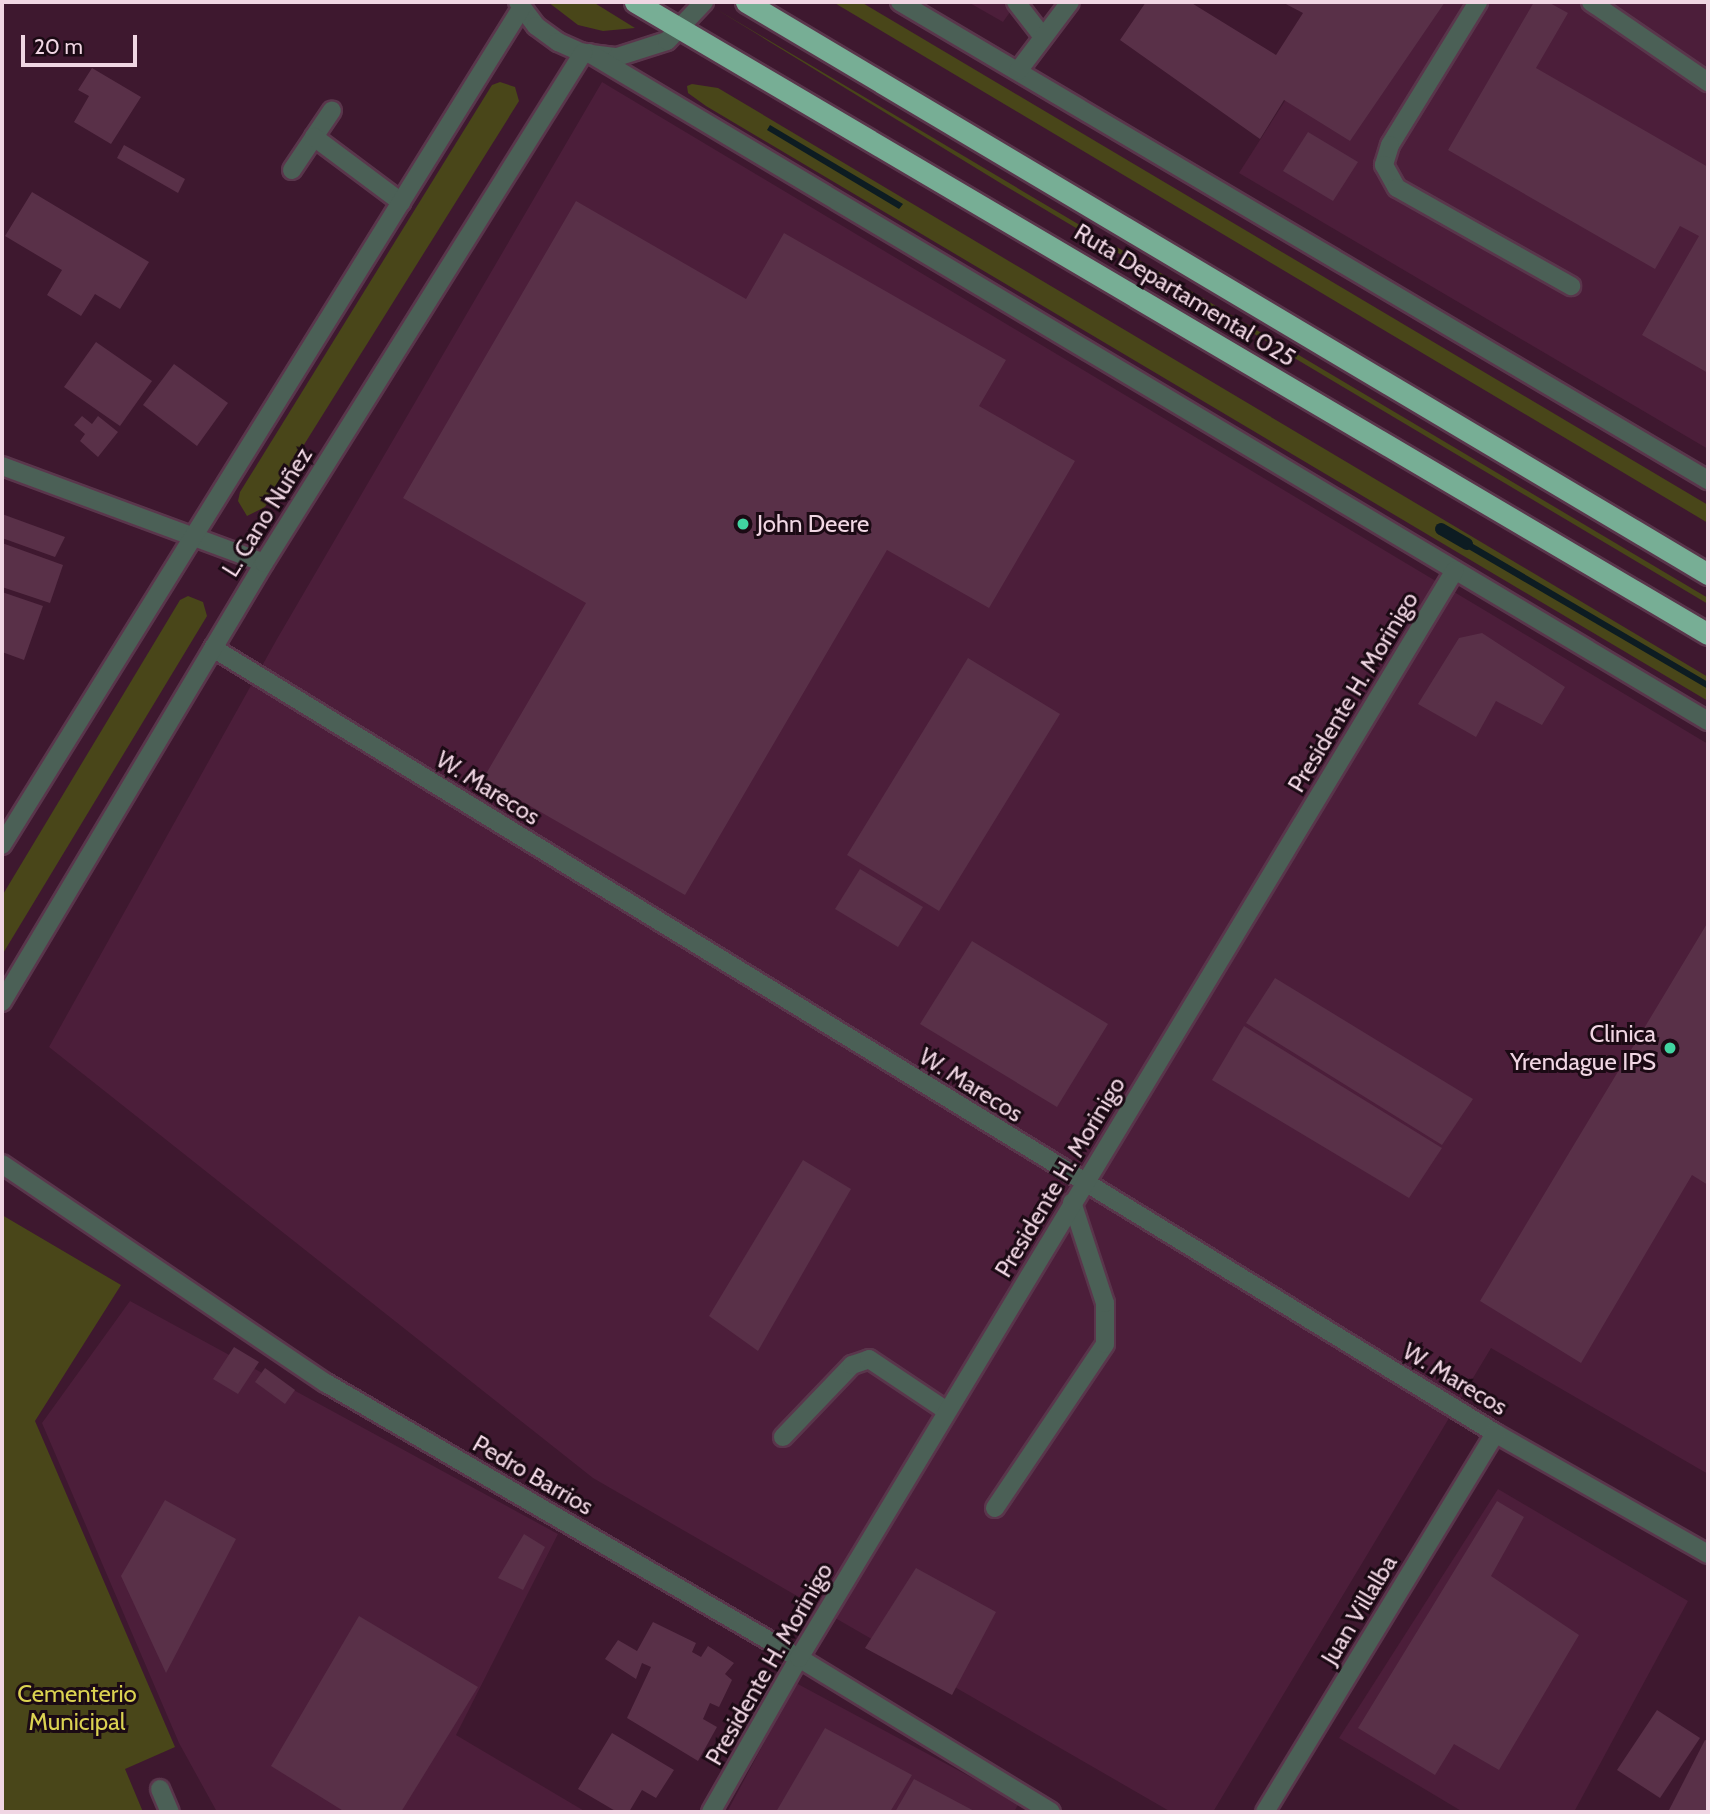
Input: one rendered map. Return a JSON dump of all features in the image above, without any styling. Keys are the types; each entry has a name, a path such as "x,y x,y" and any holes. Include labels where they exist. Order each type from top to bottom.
{"highway":[{"name":"Ruta Departamental 025","path":"635,2 1708,634"},
{"name":"Ruta Departamental 025","path":"746,2 1708,574"}],"street":[{"path":"586,53 617,57 650,50 682,30 704,2"},
{"path":"900,2 1708,480"},
{"path":"1016,2 1043,37"},
{"path":"1018,71 1070,2"},
{"path":"1478,2 1390,145 1384,165 1397,188 1571,286"},
{"path":"1591,2 1708,82"},
{"path":"518,4 547,34 586,53 1708,721"},
{"name":"L. Cano Nuñez","path":"2,845 401,202 518,4"},
{"name":"L. Cano Nuñez","path":"2,1002 264,563 586,53"},
{"path":"292,170 332,110"},
{"path":"314,137 401,202"},
{"path":"2,466 194,534 264,563"},
{"name":"Presidente H. Morinigo","path":"711,1812 799,1658 1072,1202 1455,570"},
{"name":"W. Marecos","path":"213,648 1495,1433 1706,1546"},
{"name":"Pedro Barrios","path":"2,1164 326,1383 799,1658 1051,1812"},
{"path":"995,1508 1105,1343 1105,1303 1072,1202"},
{"path":"783,1437 852,1365 869,1359 947,1411"},
{"name":"Juan Villalba","path":"1265,1812 1495,1433"},
{"path":"160,1789 170,1812"}],"shaded area":[{"path":"968,2 1017,2 1003,22"},
{"path":"1348,2 1708,2 1708,449 1239,173"},
{"path":"602,82 1708,744 1708,1474 1491,1348 1213,1812 1171,1812 593,1478 49,1047 277,639"},
{"path":"770,125 903,204 899,209 767,130"},
{"path":"1456,534 1708,682 1708,689 1453,540"},
{"path":"130,1301 558,1534 456,1735 586,1812 217,1812 179,1743 42,1423"},
{"path":"1498,1489 1688,1601 1574,1812 1463,1812 1339,1738"},
{"path":"796,1683 1019,1803 1014,1812 727,1812"}],"green space":[{"path":"548,2 593,2 635,28 603,31 578,25"},
{"path":"833,2 861,2 1708,505 1708,523"},
{"path":"716,9 1708,598 1708,604 1002,184"},
{"path":"500,82 515,87 519,101 265,507 247,516 238,501 240,492 492,85"},
{"path":"692,84 718,88 1708,677 1708,701 706,106 688,93 687,86"},
{"path":"188,596 203,602 207,616 2,955 2,896 180,600"},
{"name":"Cementerio Municipal","path":"2,1215 121,1285 35,1421 175,1747 125,1769 143,1812 2,1812"}],"building":[{"path":"1146,2 1190,2 1276,55 1303,13 1282,2 1445,2 1350,141 1284,100 1260,139 1120,40"},
{"path":"1534,2 1548,2 1568,13 1536,68 1708,167 1708,373 1642,335 1699,236 1680,226 1655,269 1448,150"},
{"path":"92,68 141,97 111,144 74,122 89,96 78,90"},
{"path":"1308,132 1358,162 1333,201 1283,171"},
{"path":"124,145 185,179 178,193 117,158"},
{"path":"32,192 149,262 120,309 95,294 81,316 47,295 62,270 5,236"},
{"name":"John Deere","path":"576,201 746,299 784,233 1006,360 979,406 1075,461 989,608 887,550 685,895 483,779 586,603 403,498"},
{"path":"96,342 152,381 120,426 64,387"},
{"path":"174,364 228,403 197,446 143,405"},
{"path":"82,416 92,424 98,416 118,432 98,457 80,441 85,434 74,425"},
{"path":"2,514 65,537 55,557 2,538"},
{"path":"2,543 63,565 50,603 2,587"},
{"path":"2,592 43,606 24,660 2,652"},
{"path":"1482,633 1565,687 1542,725 1496,701 1476,737 1418,704 1459,638"},
{"path":"968,658 1060,714 939,911 847,855"},
{"path":"860,869 923,907 898,947 835,909"},
{"name":"Clinica Yrendague IPS","path":"1708,922 1708,1185 1692,1175 1581,1363 1480,1301"},
{"path":"972,941 1108,1024 1057,1107 920,1024"},
{"path":"1275,978 1473,1099 1442,1145 1246,1023"},
{"path":"1244,1026 1442,1148 1409,1198 1212,1080"},
{"path":"803,1160 851,1189 758,1351 709,1316"},
{"path":"234,1347 259,1362 238,1394 213,1379"},
{"path":"265,1368 295,1390 285,1404 255,1382"},
{"path":"165,1500 236,1539 166,1673 121,1576"},
{"path":"1497,1501 1524,1517 1491,1576 1579,1635 1499,1770 1454,1744 1435,1775 1358,1728"},
{"path":"524,1534 545,1547 523,1590 498,1578"},
{"path":"916,1568 996,1612 952,1695 865,1648"},
{"path":"359,1616 478,1687 401,1812 345,1812 271,1766"},
{"path":"653,1622 696,1643 692,1652 701,1657 708,1646 734,1663 725,1674 732,1680 719,1707 710,1703 703,1719 717,1727 698,1761 627,1718 651,1667 642,1663 636,1679 605,1659 618,1640 637,1651"},
{"path":"1657,1710 1700,1738 1660,1798 1617,1770"},
{"path":"825,1728 912,1775 890,1812 776,1812"},
{"path":"612,1733 674,1770 656,1798 642,1790 629,1812 617,1812 578,1789"},
{"path":"1705,1740 1708,1741 1708,1812 1668,1812"},
{"path":"914,1779 976,1812 895,1812"}],"waterway":[{"path":"1441,529 1467,544"}],"place":[{"name":"John Deere","path":"743,524"},
{"name":"Clinica Yrendague IPS","path":"1670,1048"}]}
